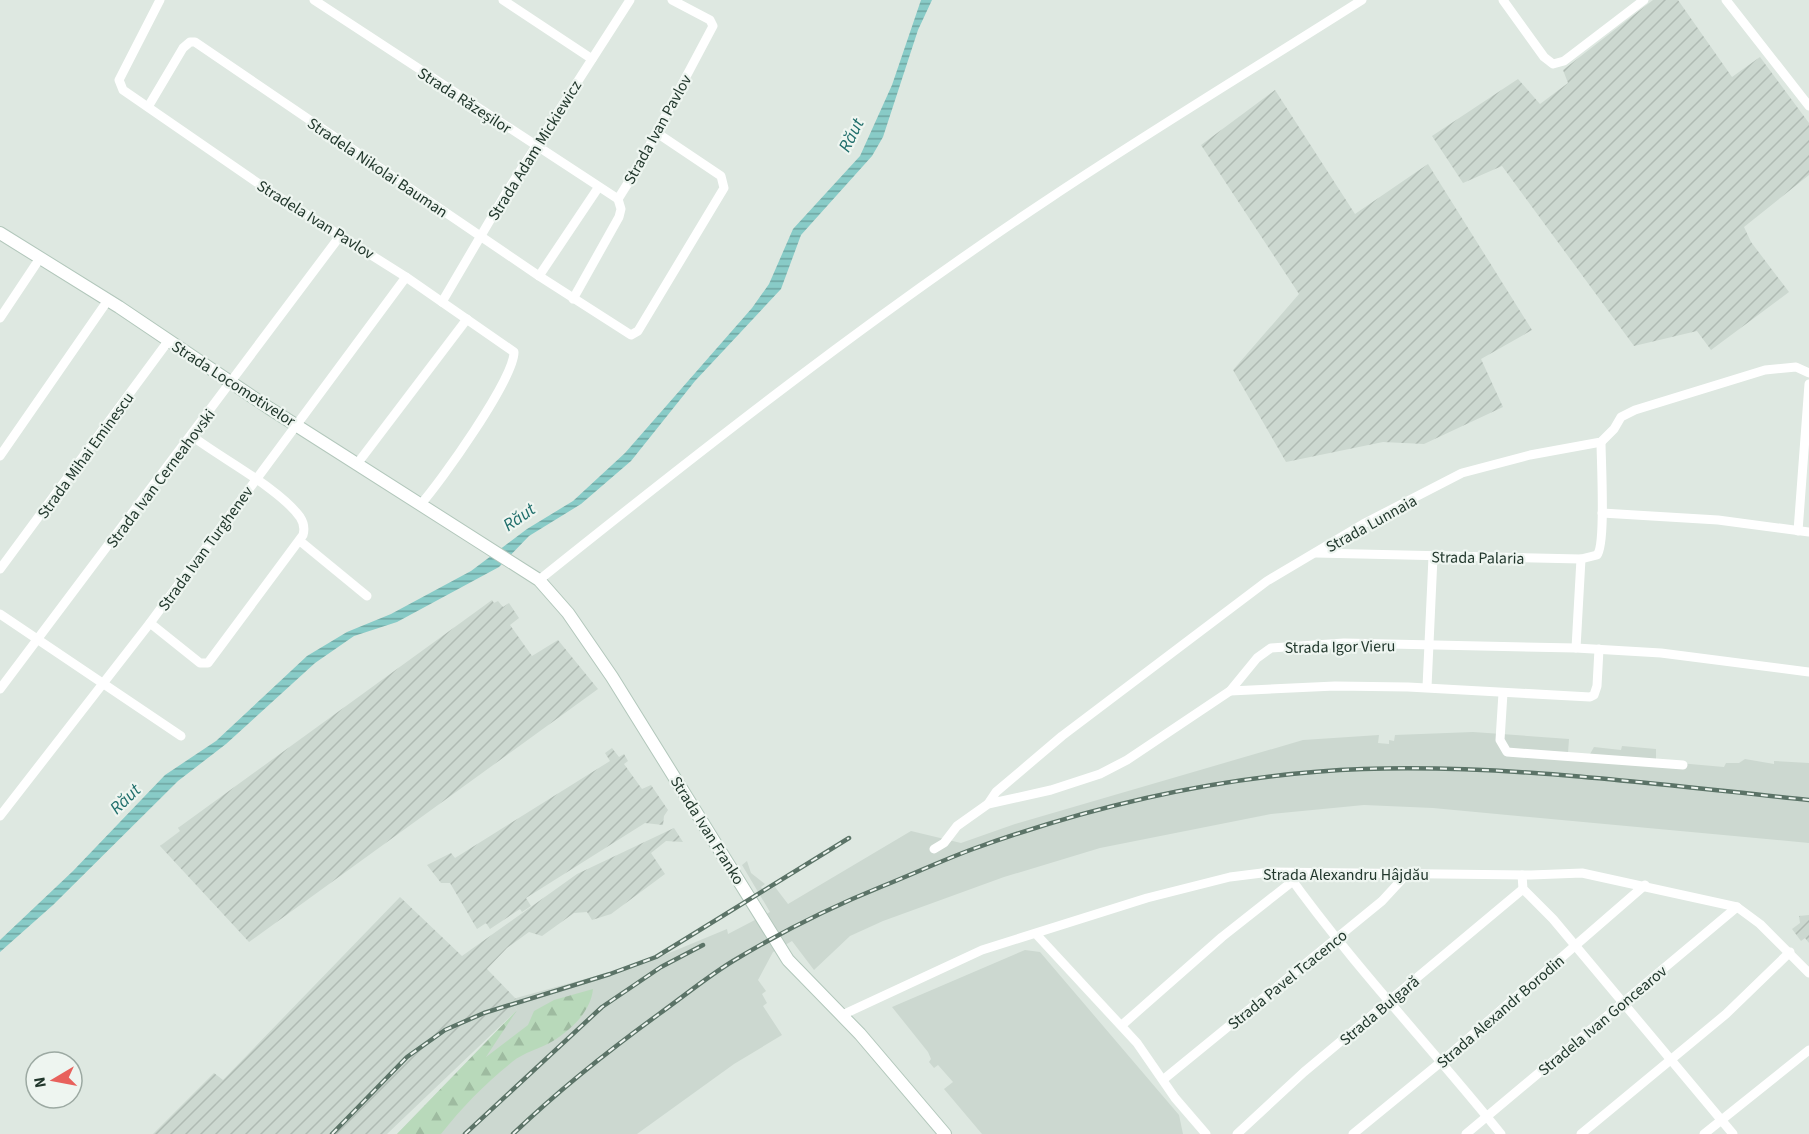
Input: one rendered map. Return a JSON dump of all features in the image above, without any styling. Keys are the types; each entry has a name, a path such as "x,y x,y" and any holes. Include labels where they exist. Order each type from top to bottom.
{"main road":[{"name":"Strada Locomotivelor","path":"0,233 108,300 466,535"},
{"name":"Strada Ivan Franko","path":"466,535 539,580 562,605 612,677 788,960 842,1015 945,1134"}],"street":[{"name":"Stradela Ivan Pavlov","path":"160,0 124,70 119,85 148,107 340,236 406,277 514,352 507,372 482,419 420,505"},
{"name":"Strada Răzeșilor","path":"314,0 618,199"},
{"path":"503,0 592,59"},
{"name":"Strada Adam Mickiewicz","path":"442,302 480,236 630,0"},
{"name":"Strada Ivan Pavlov","path":"573,298 619,217 621,209 618,199 657,133 713,23 672,0"},
{"path":"539,580 714,441 860,330 1050,198 1362,0"},
{"path":"1503,0 1544,57 1553,64 1564,61 1644,0"},
{"path":"1726,0 1809,106"},
{"name":"Stradela Nikolai Bauman","path":"148,107 183,48 186,44 195,42 539,276 632,335 643,321 724,188 721,176 657,133"},
{"name":"Strada Ivan Pavlov","path":"539,276 598,188"},
{"name":"Strada Ivan Cerneahovski","path":"0,689 340,236"},
{"path":"0,318 40,258"},
{"name":"Strada Ivan Turghenev","path":"0,816 150,623 254,479 406,277"},
{"path":"0,456 108,300"},
{"path":"357,464 467,319"},
{"name":"Strada Mihai Eminescu","path":"0,569 169,340"},
{"path":"1576,648 1581,559 1597,555 1600,551 1601,442 1614,429 1621,417 1635,410 1765,370 1796,367 1809,373"},
{"path":"1798,531 1809,384"},
{"path":"150,623 200,663 208,663 300,541 304,529 300,517 254,479 192,436"},
{"name":"Strada Lunnaia","path":"988,804 996,792 1127,686 1267,581 1363,524 1462,473 1530,455 1601,442"},
{"path":"1602,513 1718,520 1809,532"},
{"path":"300,541 367,596"},
{"name":"Strada Palaria","path":"1316,553 1581,559"},
{"path":"1427,687 1433,557"},
{"path":"0,614 181,736"},
{"name":"Strada Igor Vieru","path":"934,849 944,843 957,826 988,804 1051,790 1100,774 1134,755 1230,691 1257,658 1271,648 1344,643 1599,649 1661,653 1809,672"},
{"path":"1230,691 1335,686 1427,687 1503,693 1594,696 1597,686 1599,649"},
{"path":"1503,693 1500,740 1507,752 1683,765"},
{"name":"Strada Alexandru Hâjdău","path":"842,1015 946,964 982,950 1089,915 1198,885 1252,874 1522,875 1571,872 1645,885 1737,907 1748,913 1809,973"},
{"path":"1287,873 1337,938 1501,1134"},
{"name":"Strada Pavel Tcacenco","path":"1164,1079 1388,896 1406,874"},
{"path":"1522,875 1523,889 1553,919 1733,1134"},
{"path":"1122,1025 1222,937 1293,881"},
{"name":"Strada Alexandr Borodin","path":"1353,1134 1441,1062 1645,885"},
{"name":"Strada Bulgară","path":"1237,1134 1304,1072 1523,889"},
{"name":"Stradela Ivan Goncearov","path":"1466,1134 1737,907"},
{"path":"1036,934 1122,1025 1164,1079 1175,1098 1206,1134"},
{"path":"1581,1134 1726,1014 1790,952"},
{"path":"1704,1134 1809,1050"}],"shaded area":[{"path":"1653,0 1678,0 1732,77 1760,57 1809,123 1809,175 1744,227 1751,242 1789,292 1711,350 1697,331 1634,346 1502,166 1463,183 1432,136 1518,79 1540,104 1568,83 1563,70"},
{"path":"1275,90 1355,214 1428,164 1532,330 1481,359 1503,407 1424,444 1383,442 1286,462 1233,370 1299,294 1201,145"},
{"path":"492,600 494,603 498,601 503,607 509,603 519,618 510,625 532,656 558,640 598,689 249,942 160,846 180,831 178,828"},
{"path":"1473,732 1569,739 1568,753 1590,754 1594,747 1621,750 1622,746 1656,749 1656,761 1724,767 1726,763 1739,763 1745,759 1774,764 1774,761 1809,763 1809,843 1433,808 1364,805 1271,814 1100,848 1004,877 883,921 850,936 814,970 792,941 773,952 758,980 766,991 762,994 767,1003 763,1006 782,1035 734,1064 637,1134 397,1134 517,1010 509,1000 650,961 727,929 728,934 770,912 742,865 747,861 751,873 765,884 761,887 765,892 775,887 788,904 911,831 961,843 1015,824 1303,740 1379,735 1378,743 1389,744 1389,740 1394,741 1395,735"},
{"path":"612,748 619,757 624,754 628,761 624,764 642,789 651,785 668,810 664,816 663,825 645,823 526,898 531,906 522,912 520,909 490,929 486,923 477,929 450,883 441,883 427,865 451,853 455,858 610,761 605,753"},
{"path":"674,828 683,842 666,841 651,853 665,874 611,914 592,920 587,912 574,913 542,936 529,932 507,948 487,969 516,999 510,1001 517,1010 387,1134 153,1134 214,1073 223,1080 400,897 462,956 577,874"},
{"path":"1809,915 1809,943 1805,938 1801,941 1792,929 1800,923 1799,916"},
{"path":"1025,950 1040,952 1179,1115 1183,1134 982,1134 944,1089 953,1082 938,1065 934,1068 929,1062 931,1059 928,1052 892,1007"}],"green space":[{"path":"593,989 589,1005 567,1031 553,1041 512,1062 474,1096 441,1134 397,1134 517,1010 486,1057 528,1025 534,1011 554,1000"}],"water":[{"path":"921,0 932,0 918,30 883,137 872,156 801,235 781,289 695,381 631,461 581,504 529,536 499,567 397,622 354,636 315,663 226,744 178,781 53,905 0,952 0,940 73,871 165,775 216,741 307,656 347,632 391,614 471,571 527,529 573,501 625,453 752,308 769,284 793,229 860,156 892,85"}],"railway":[{"path":"513,1134 566,1086 621,1042 714,974 769,940 844,902 962,853 1068,818 1116,805 1264,777 1363,769 1419,768 1586,777 1809,800"},
{"path":"332,1134 407,1057 445,1030 484,1013 610,974 656,957 849,838"},
{"path":"465,1134 602,1007 661,967 703,945"}],"water label":[{"name":"Răut","path":"851,135"},
{"name":"Răut","path":"519,517"},
{"name":"Răut","path":"125,799"}]}
